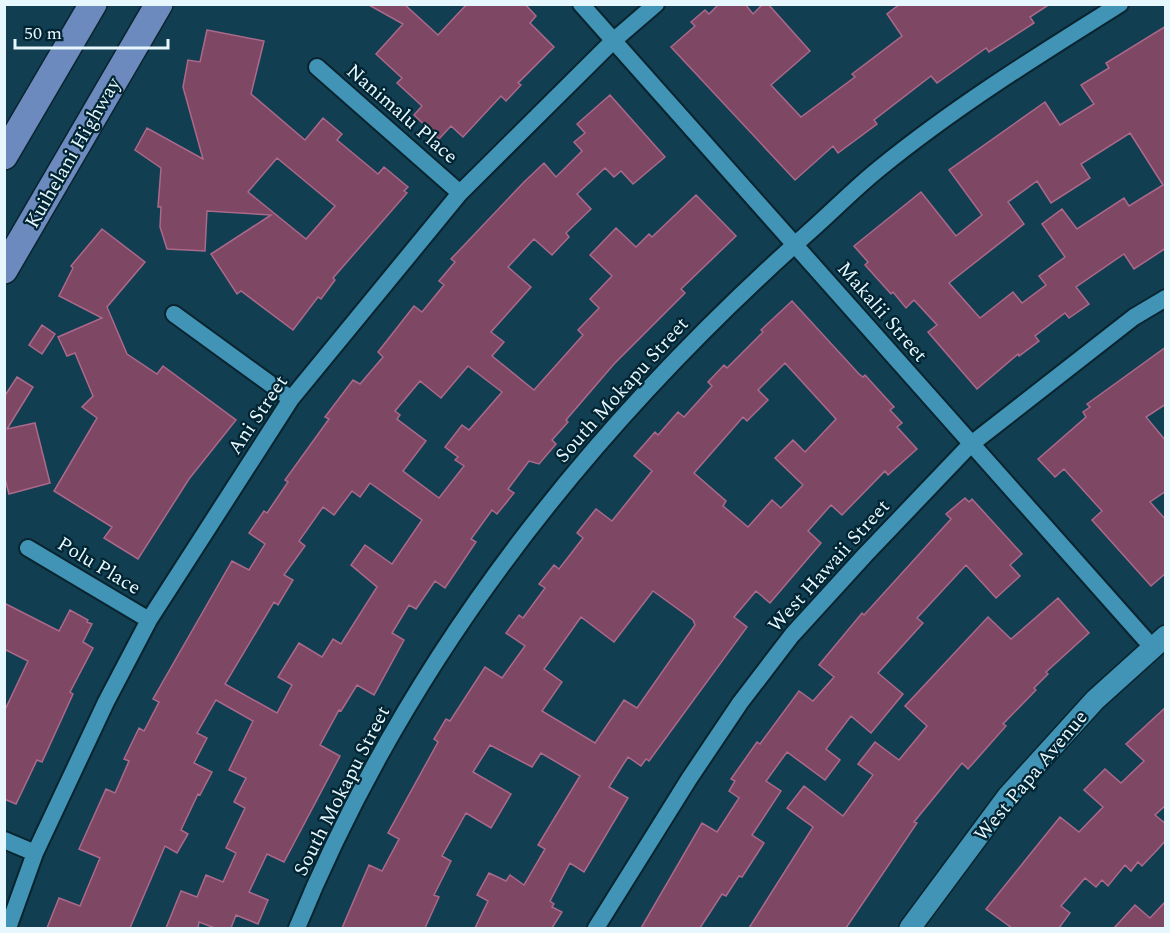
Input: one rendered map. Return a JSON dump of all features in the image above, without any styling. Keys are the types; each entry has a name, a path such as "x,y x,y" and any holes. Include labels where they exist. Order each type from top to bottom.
{"main road":[{"path":"4,156 93,4"},
{"name":"Kuihelani Highway","path":"4,270 159,4"}],"street":[{"name":"Makalii Street","path":"581,4 970,445 1159,642"},
{"name":"Ani Street","path":"8,928 35,853 106,702 149,620 291,399 460,193 613,41 656,4"},
{"name":"South Mokapu Street","path":"297,928 345,822 432,666 514,546 580,466 663,372 753,281 879,169 966,104 1120,4"},
{"name":"Nanimalu Place","path":"317,67 460,193"},
{"name":"West Hawaii Street","path":"596,928 689,779 740,703 786,644 865,555 970,445 1134,317 1166,297"},
{"path":"174,314 291,399"},
{"name":"Polu Place","path":"28,548 149,620"},
{"name":"West Papa Avenue","path":"910,928 1008,796 1095,700 1159,642"},
{"path":"4,840 35,853"}],"building":[{"path":"367,4 404,4 438,35 467,4 525,4 536,16 530,23 554,47 518,83 521,85 506,101 501,96 463,137 451,126 439,139 414,115 422,106 397,83 402,78 376,54 403,24"},
{"path":"719,4 745,4 753,14 763,4 768,4 810,51 771,85 801,117 855,77 852,74 902,36 887,14 900,4 1050,4 1030,17 1034,23 989,52 986,48 937,83 931,76 874,120 877,124 838,153 833,146 795,180 671,47 695,26 691,22 705,10 709,14"},
{"path":"1166,26 1166,248 1134,269 1124,254 1076,287 1089,304 1069,318 1065,313 1035,336 1039,341 1019,356 1018,354 977,389 928,332 937,325 914,300 906,308 893,292 891,294 865,265 868,262 854,246 921,192 956,236 982,215 949,170 1045,102 1060,125 1094,104 1081,85 1109,68 1106,63","holes":["1130,133 1163,185 1129,206 1124,198 1077,229 1062,209 1042,224 1065,257 1039,276 1046,285 1022,303 1013,292 980,318 949,283 1024,224 1008,202 1037,181 1051,203 1090,178 1081,164"]},
{"path":"207,30 264,41 251,94 305,140 323,118 342,134 337,140 378,174 384,167 408,187 404,191 407,193 333,278 335,280 321,299 318,297 293,330 241,291 237,294 211,254 271,215 207,211 205,251 167,249 160,227 161,207 158,207 161,168 135,150 147,128 203,159 183,87 188,60 200,62","holes":["277,158 335,206 306,239 248,192"]},
{"path":"610,95 665,157 633,184 621,171 614,177 605,168 577,194 591,209 566,233 569,237 552,255 534,239 508,267 531,287 491,332 504,342 492,356 534,390 583,335 578,330 599,308 590,299 612,276 590,255 616,228 636,247 649,234 652,237 696,195 736,236 681,289 685,293 614,364 566,420 568,422 552,440 556,444 539,464 529,461 508,489 514,493 497,514 492,510 471,539 476,542 445,588 435,581 416,609 409,605 392,633 404,640 374,695 357,685 341,711 339,710 320,745 340,756 284,862 267,854 249,892 268,900 258,924 236,915 231,928 215,928 199,922 198,928 166,928 181,891 197,897 206,875 223,882 236,853 226,848 245,808 234,802 246,778 229,770 253,721 216,700 197,733 207,738 194,763 212,772 200,795 198,794 181,830 188,834 177,853 165,846 130,928 47,928 59,898 80,906 100,858 79,849 106,789 115,793 129,761 124,759 139,728 144,731 159,702 153,699 232,561 249,570 265,544 249,533 264,511 267,513 288,482 285,480 329,419 325,417 353,380 360,384 383,357 378,352 414,306 422,312 444,285 439,281 455,262 451,259 524,182 544,163 556,177 582,151 574,142 585,133 577,124","holes":["468,366 502,392 469,430 462,425 445,447 458,457 455,460 464,466 439,498 403,471 426,441 397,419 400,415 395,411 420,381 441,398","370,483 422,520 392,564 365,545 351,565 377,587 341,644 333,639 322,657 299,643 278,677 292,685 277,713 225,684 274,602 278,605 293,580 284,575 305,546 299,541 323,507 334,515 352,491 360,497"]},
{"path":"102,229 145,262 107,307 127,354 157,374 163,366 236,420 189,479 138,559 104,538 112,527 54,491 97,418 82,407 93,396 75,353 67,356 58,337 102,318 59,296 73,268 71,266"},
{"path":"792,301 859,374 863,377 865,375 894,407 890,410 902,423 897,427 917,449 888,475 885,471 842,515 831,505 808,531 821,543 770,603 756,591 734,617 747,627 649,761 646,759 641,766 628,757 609,787 628,798 584,872 570,863 550,901 554,904 552,907 562,912 552,928 475,928 488,901 477,895 489,873 506,881 510,875 524,885 545,849 538,845 580,776 541,753 532,767 490,745 473,772 511,794 491,828 466,813 442,856 451,861 434,895 439,897 425,928 342,928 369,865 382,871 399,839 388,833 438,742 434,739 446,719 450,721 485,667 502,678 525,646 506,633 519,615 523,618 545,588 539,584 554,565 559,569 583,538 577,533 596,509 612,521 652,471 634,456 655,432 658,435 678,412 684,417 712,386 708,382 724,365 727,368 763,332 761,330","holes":["785,363 836,419 805,452 793,440 775,458 803,485 781,508 772,500 748,527 723,506 726,501 694,473 743,417 747,421 768,400 758,390","653,591 693,620 695,625 637,708 624,700 595,743 542,711 562,682 544,669 581,617 614,642"]},
{"path":"42,325 55,334 42,354 29,345"},
{"path":"1166,347 1166,404 1146,417 1166,441 1166,491 1150,502 1166,520 1166,573 1151,586 1092,520 1102,511 1064,469 1055,477 1038,459 1086,417 1083,412 1090,407 1087,404"},
{"path":"17,377 33,387 7,429 35,423 50,483 9,494 4,475 4,397"},
{"path":"965,498 969,502 972,499 1022,554 1010,565 1020,576 996,598 966,565 917,618 923,623 878,673 903,694 871,733 851,716 826,749 840,760 825,780 787,752 766,781 781,791 752,835 764,843 742,877 739,876 726,896 722,894 700,928 641,928 702,823 717,832 739,798 729,791 735,781 731,779 757,742 760,744 799,691 813,701 834,677 819,665 862,613 864,615 951,519 946,514"},
{"path":"1058,598 1089,633 1046,672 1048,674 1034,688 1036,690 1003,724 1006,726 968,769 962,763 914,822 917,823 846,928 749,928 813,827 787,808 804,786 843,816 873,775 858,764 875,742 899,760 927,726 905,706 988,617 1011,639"},
{"path":"4,603 59,631 70,610 92,624 83,642 93,648 70,692 73,694 42,762 37,760 16,804 4,799 4,712 28,661 4,649"},
{"path":"1166,707 1166,805 1155,815 1166,824 1166,840 1159,848 1142,866 1138,862 1131,871 1125,865 1108,886 1102,880 1096,887 1085,878 1061,906 1070,913 1059,928 1012,928 986,909 1060,817 1079,832 1103,807 1084,790 1105,769 1121,783 1144,761 1126,744"},
{"path":"1166,901 1166,928 1114,928 1135,905 1150,918"}]}
